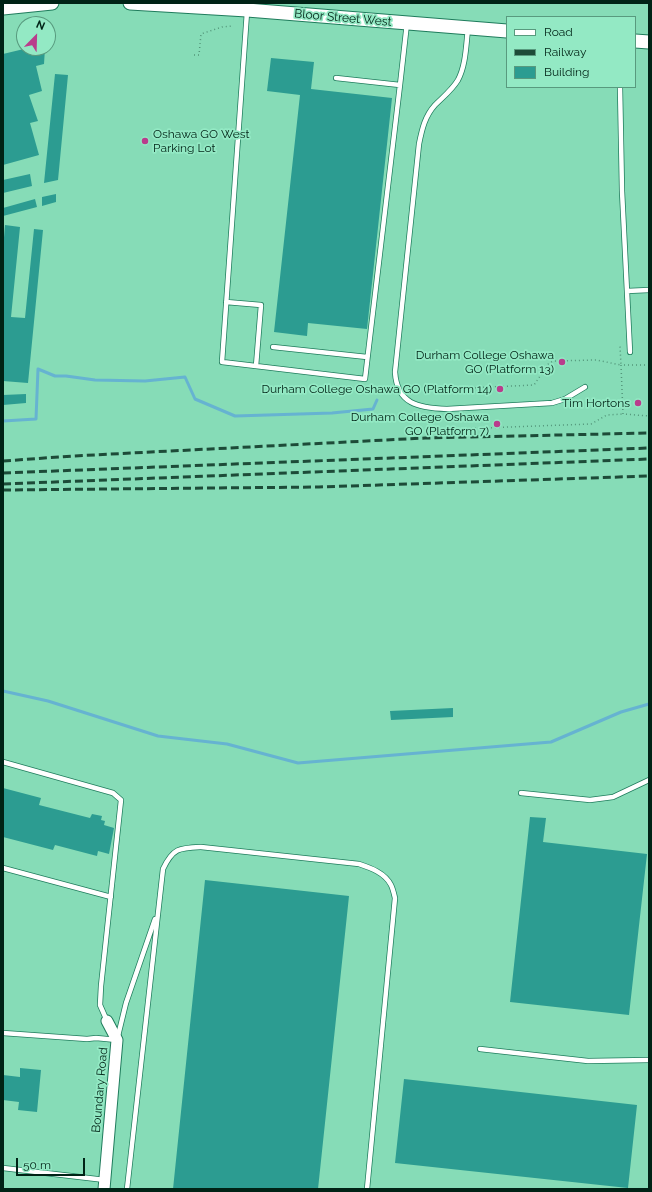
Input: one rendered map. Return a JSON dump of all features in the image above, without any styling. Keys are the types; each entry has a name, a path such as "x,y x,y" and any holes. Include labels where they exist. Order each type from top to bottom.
{"main road":[{"path":"3,8 52,3"},
{"name":"Bloor Street West","path":"130,3 247,10 506,32"},
{"path":"636,41 649,42"}],"street":[{"name":"Boundary Road","path":"105,1185 117,1040 107,1020"}],"lane":[{"path":"247,10 222,362 365,379 407,23"},
{"path":"468,29 465,57 458,79 453,87 434,106 426,118 419,144 395,372 399,392 406,399 418,405 431,409 446,409 552,403 566,400 585,387"},
{"path":"336,78 400,85"},
{"path":"620,88 622,191 630,352"},
{"path":"627,291 649,290"},
{"path":"226,302 261,305 256,366"},
{"path":"273,347 368,357"},
{"path":"3,762 114,793 121,800 101,986 100,1005 107,1020"},
{"path":"521,793 590,800 613,797 649,780"},
{"path":"127,1189 163,869 169,856 182,848 201,846 359,864 373,868 384,876 391,885 395,898 367,1189"},
{"path":"3,868 111,897"},
{"path":"3,1033 87,1040 96,1038 117,1040 126,1003 158,910"},
{"path":"480,1049 588,1061 649,1060"},
{"path":"3,1168 105,1185"}],"path":[{"path":"194,55 199,55 201,34 222,27 232,26"},
{"path":"620,346 623,414"},
{"path":"447,389 534,385 549,363 554,361 596,360 621,365 649,365"},
{"path":"455,429 591,424 608,415 623,414 649,416"}],"building":[{"path":"16,51 16,56 44,56 44,64 36,66 42,91 29,95 38,121 30,123 39,155 3,165 3,54"},
{"path":"271,58 314,62 311,89 392,98 367,329 308,323 307,336 274,332 300,95 267,91"},
{"path":"55,74 68,75 58,180 44,183"},
{"path":"30,174 32,186 3,193 3,180"},
{"path":"56,194 56,202 42,206 42,197"},
{"path":"35,199 37,207 3,216 3,208"},
{"path":"5,225 20,227 11,317 25,318 34,229 43,230 28,383 3,381 3,250"},
{"path":"26,394 26,403 3,405 3,395"},
{"path":"453,708 453,717 391,720 390,711"},
{"path":"3,788 41,798 39,805 90,818 92,814 102,816 101,820 105,821 104,825 114,828 109,854 98,851 97,856 55,845 53,850 3,837"},
{"path":"530,817 546,818 543,842 647,854 629,1015 510,1002"},
{"path":"205,880 349,896 318,1189 173,1189"},
{"path":"20,1068 41,1070 37,1112 18,1110 19,1102 3,1100 3,1075 20,1077"},
{"path":"404,1079 637,1105 628,1188 395,1163"}],"waterway":[{"path":"3,421 36,419 38,369 55,376 95,380 145,381 185,377 195,399 235,416 332,413 373,409 377,400"},
{"path":"3,691 48,701 158,736 227,744 298,763 551,742 621,712 649,704"}],"railway":[{"path":"3,461 425,438 649,433"},
{"path":"3,473 649,448"},
{"path":"3,484 649,459"},
{"path":"3,490 319,487 649,476"}],"place":[{"name":"Oshawa GO West Parking Lot","path":"145,141"},
{"name":"Durham College Oshawa GO (Platform 13)","path":"562,362"},
{"name":"Durham College Oshawa GO (Platform 14)","path":"500,389"},
{"name":"Tim Hortons","path":"638,403"},
{"name":"Durham College Oshawa GO (Platform 7)","path":"497,424"}]}
